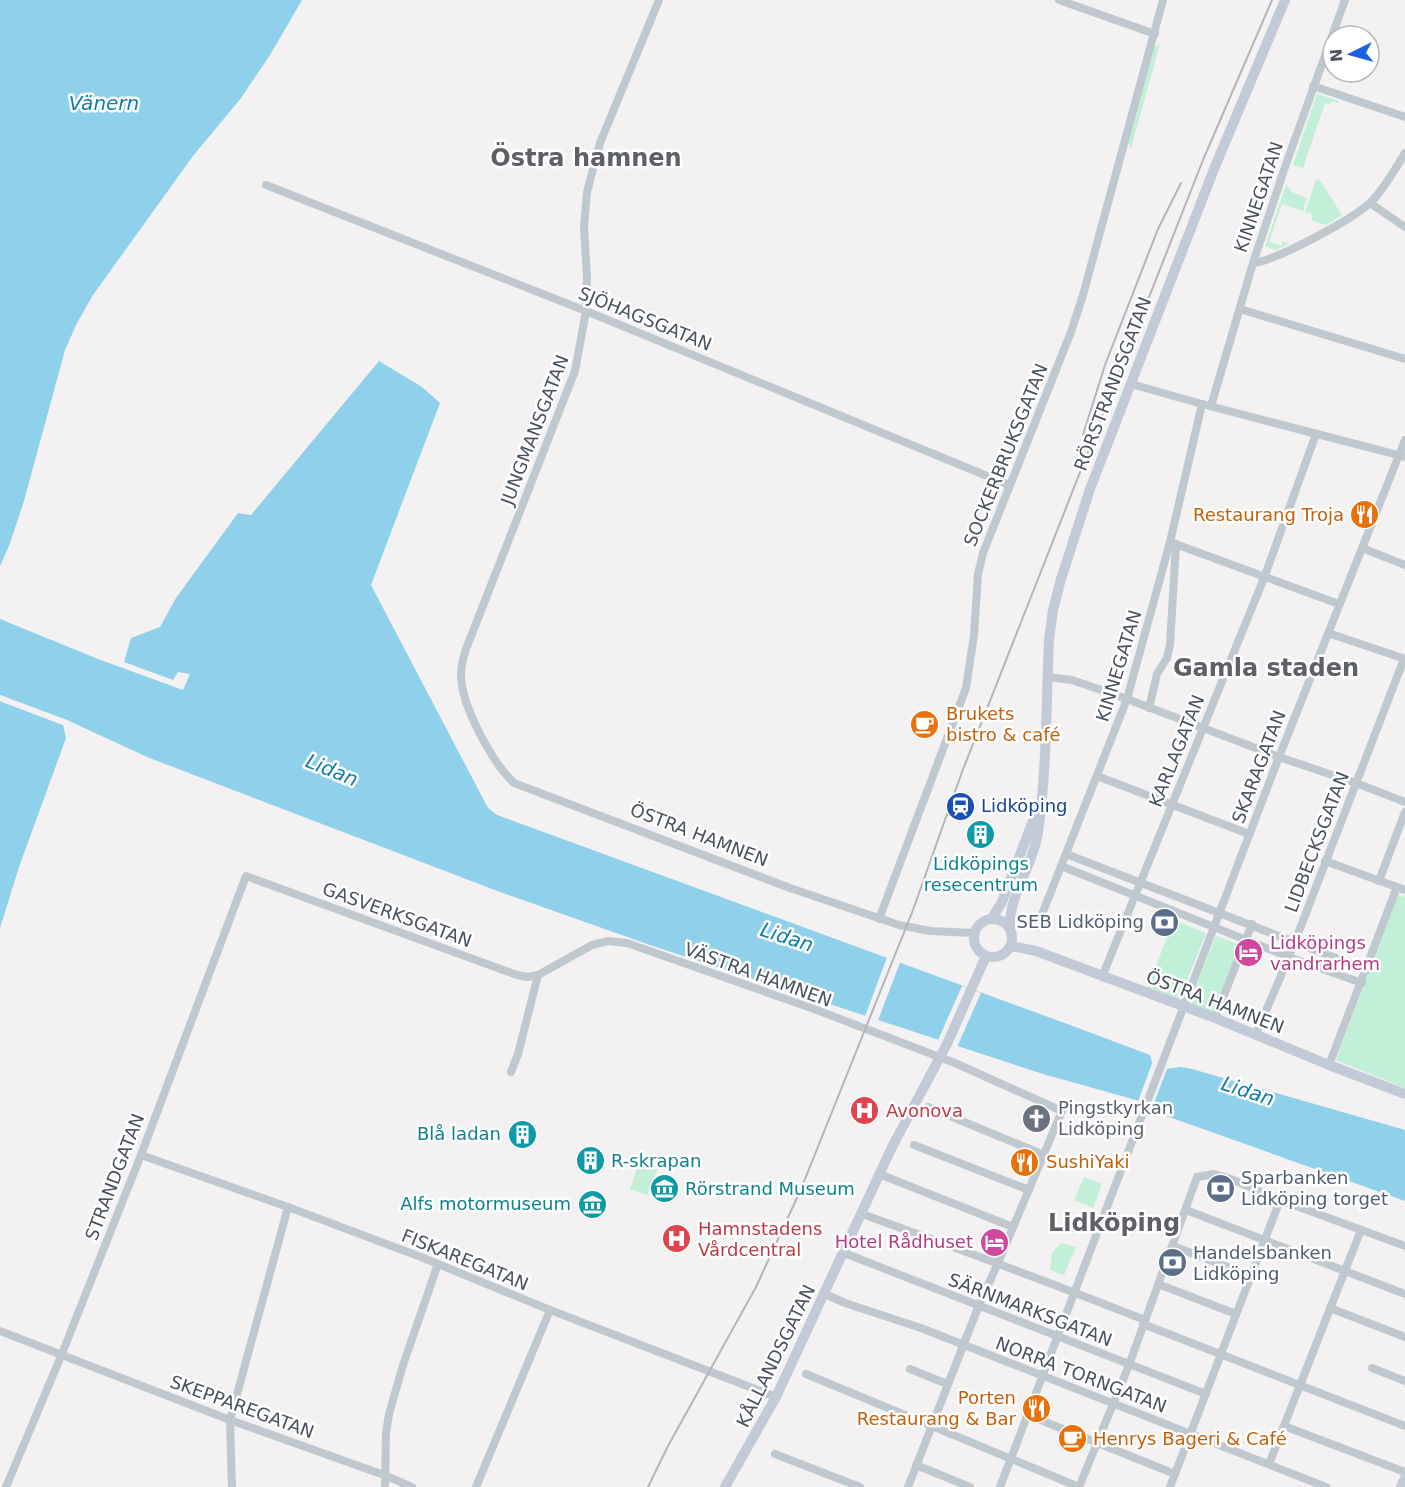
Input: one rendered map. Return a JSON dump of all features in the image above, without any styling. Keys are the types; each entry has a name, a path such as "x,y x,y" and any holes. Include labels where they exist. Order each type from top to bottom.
{"main road":[{"name":"RÖRSTRANDSGATAN","path":"1010,928 1010,912 1026,873 1038,834 1053,610 1061,579 1090,489 1214,169 1285,0"},
{"name":"RÖRSTRANDSGATAN","path":"992,918 1010,883 1041,798"},
{"path":"992,918 1002,921 1010,928 1011,946 1008,951 998,957 986,956 976,947 974,933 981,923 992,918"},
{"name":"ÖSTRA HAMNEN","path":"1011,946 1036,951 1215,1018 1405,1094"},
{"name":"KÅLLANDSGATAN","path":"725,1487 776,1397 879,1174 947,1044 986,956"},
{"path":"1401,1487 1405,1478"}],"street":[{"name":"JUNGMANSGATAN","path":"464,693 461,665 466,649 575,371 586,311 584,227 587,192 600,143 659,0"},
{"path":"1059,0 1155,34"},
{"name":"SOCKERBRUKSGATAN","path":"879,919 962,704 971,667 979,567 1009,485 1071,332 1164,0"},
{"name":"KINNEGATAN","path":"1211,406 1253,263 1313,86 1345,0"},
{"path":"1313,86 1405,117"},
{"path":"1253,263 1271,258 1310,240 1370,203 1405,153"},
{"name":"SJÖHAGSGATAN","path":"266,185 586,311 1009,485"},
{"path":"1370,203 1405,227"},
{"path":"1240,309 1405,359"},
{"path":"1131,384 1402,456"},
{"name":"KINNEGATAN","path":"1037,927 1127,699 1173,543 1202,404"},
{"name":"KARLAGATAN","path":"1102,976 1142,883 1202,728 1264,578 1316,434"},
{"name":"SKARAGATAN","path":"1000,1487 1279,757 1339,604 1402,456 1405,440"},
{"path":"1149,708 1157,674 1167,658 1170,645 1173,543 1339,604"},
{"path":"1362,548 1405,565"},
{"path":"1328,633 1405,659"},
{"name":"LIDBECKSGATAN","path":"1256,1034 1289,957 1405,659"},
{"path":"1047,677 1072,680 1127,699 1405,802"},
{"name":"ÖSTRA HAMNEN","path":"464,693 477,727 492,756 504,774 514,783 790,888 879,919 915,930 974,933"},
{"path":"1097,776 1250,834"},
{"path":"1379,880 1405,812"},
{"path":"1066,854 1367,970"},
{"path":"1325,861 1401,889 1329,1065"},
{"path":"1061,866 1289,957 1362,983"},
{"name":"GASVERKSGATAN","path":"246,876 517,975 527,977 538,975"},
{"name":"STRANDGATAN","path":"6,1487 141,1155 246,876"},
{"path":"1215,1018 1252,924"},
{"name":"VÄSTRA HAMNEN","path":"538,975 592,945 608,941 627,943 814,1009 940,1058 1062,1111 1044,1155"},
{"path":"511,1072 518,1054 538,975"},
{"path":"908,1487 978,1305 998,1265 1044,1155 928,1107"},
{"path":"914,1145 1029,1190"},
{"name":"FISKAREGATAN","path":"141,1155 288,1207 438,1264 776,1397"},
{"path":"879,1174 1013,1227"},
{"path":"806,1374 1080,1487 1129,1365 1197,1177 1214,1174 1405,1246"},
{"path":"1170,1487 1280,1200"},
{"path":"232,1487 230,1420 288,1207"},
{"path":"1186,1210 1405,1294"},
{"path":"862,1214 998,1265 1074,1290 1221,1354 1405,1426"},
{"path":"1269,1464 1361,1230"},
{"path":"1173,1246 1251,1276"},
{"name":"SÄRNMARKSGATAN","path":"844,1253 1206,1394"},
{"path":"385,1487 388,1414 438,1264"},
{"path":"1158,1284 1236,1314"},
{"name":"NORRA TORNGATAN","path":"825,1294 845,1303 910,1324 1326,1487"},
{"path":"1330,1308 1405,1337"},
{"path":"476,1487 550,1310"},
{"name":"SKEPPAREGATAN","path":"0,1331 412,1487"},
{"path":"1372,1368 1405,1381"},
{"path":"910,1369 948,1384"},
{"path":"1028,1415 1175,1474"},
{"path":"1284,1426 1405,1472"},
{"path":"775,1454 860,1487"},
{"path":"916,1465 970,1487"}],"green space":[{"path":"1160,44 1130,148 1128,142 1154,47"},
{"path":"1317,94 1339,101 1339,103 1331,101 1330,105 1325,103 1303,168 1293,165"},
{"path":"1319,179 1342,215 1326,225 1311,220 1313,214 1305,212 1316,180"},
{"path":"1286,185 1292,192 1307,198 1303,211 1282,204 1269,242 1281,246 1283,241 1289,244 1275,250 1265,246"},
{"path":"1398,895 1405,897 1405,1088 1336,1060"},
{"path":"1174,920 1206,933 1178,1003 1146,991"},
{"path":"1216,936 1240,945 1211,1016 1188,1007"},
{"path":"639,1163 657,1170 647,1195 630,1189"},
{"path":"1084,1177 1102,1184 1093,1208 1074,1200"},
{"path":"1061,1243 1076,1247 1064,1275 1050,1270 1052,1253"}],"water":[{"name":"Vänern","path":"0,0 302,0 270,55 241,98 193,156 93,295 77,323 65,350 24,501 0,566"},
{"name":"Lidan","path":"379,361 422,387 440,403 371,585 488,808 497,815 1150,1055 1152,1062 1166,1069 1181,1067 1192,1069 1405,1130 1405,1201 1158,1113 1136,1100 1043,1074 939,1040 650,945 500,892 147,757 67,720 0,695 0,619 98,659 183,690 190,674 178,672 173,680 124,662 131,638 160,627 176,598 238,513 251,515"},
{"path":"0,701 63,725 66,738 19,867 0,928"}],"pier":[{"path":"0,695 66,720 65,723 27,708 64,723 63,725 0,701"},
{"path":"888,955 901,960 877,1023 864,1019"},
{"path":"962,986 981,993 957,1047 938,1040"},
{"path":"1153,1061 1168,1067 1151,1110 1137,1104"}],"railway":[{"path":"648,1487 668,1446 756,1287 801,1189 913,910 962,772 1203,160 1272,0"},
{"path":"1083,435 1105,365 1158,229 1181,183"}],"place":[{"name":"Restaurang Troja","path":"1365,515"},
{"name":"Brukets bistro & café","path":"925,724"},
{"name":"Lidköping","path":"960,806"},
{"name":"Lidköpings resecentrum","path":"981,835"},
{"name":"SEB Lidköping","path":"1165,922"},
{"name":"Lidköpings vandrarhem","path":"1249,953"},
{"name":"Avonova","path":"865,1111"},
{"name":"Pingstkyrkan Lidköping","path":"1037,1118"},
{"name":"Blå ladan","path":"522,1134"},
{"name":"R-skrapan","path":"590,1161"},
{"name":"SushiYaki","path":"1025,1162"},
{"name":"Sparbanken Lidköping torget","path":"1220,1188"},
{"name":"Rörstrand Museum","path":"664,1189"},
{"name":"Alfs motormuseum","path":"592,1204"},
{"name":"Hamnstadens Vårdcentral","path":"677,1239"},
{"name":"Hotel Rådhuset","path":"994,1242"},
{"name":"Handelsbanken Lidköping","path":"1172,1263"},
{"name":"Porten Restaurang & Bar","path":"1037,1408"},
{"name":"Henrys Bageri & Café","path":"1072,1439"}],"district":[{"name":"Östra hamnen","path":"586,158"},
{"name":"Gamla staden","path":"1266,668"},
{"name":"Lidköping","path":"1114,1223"}]}
